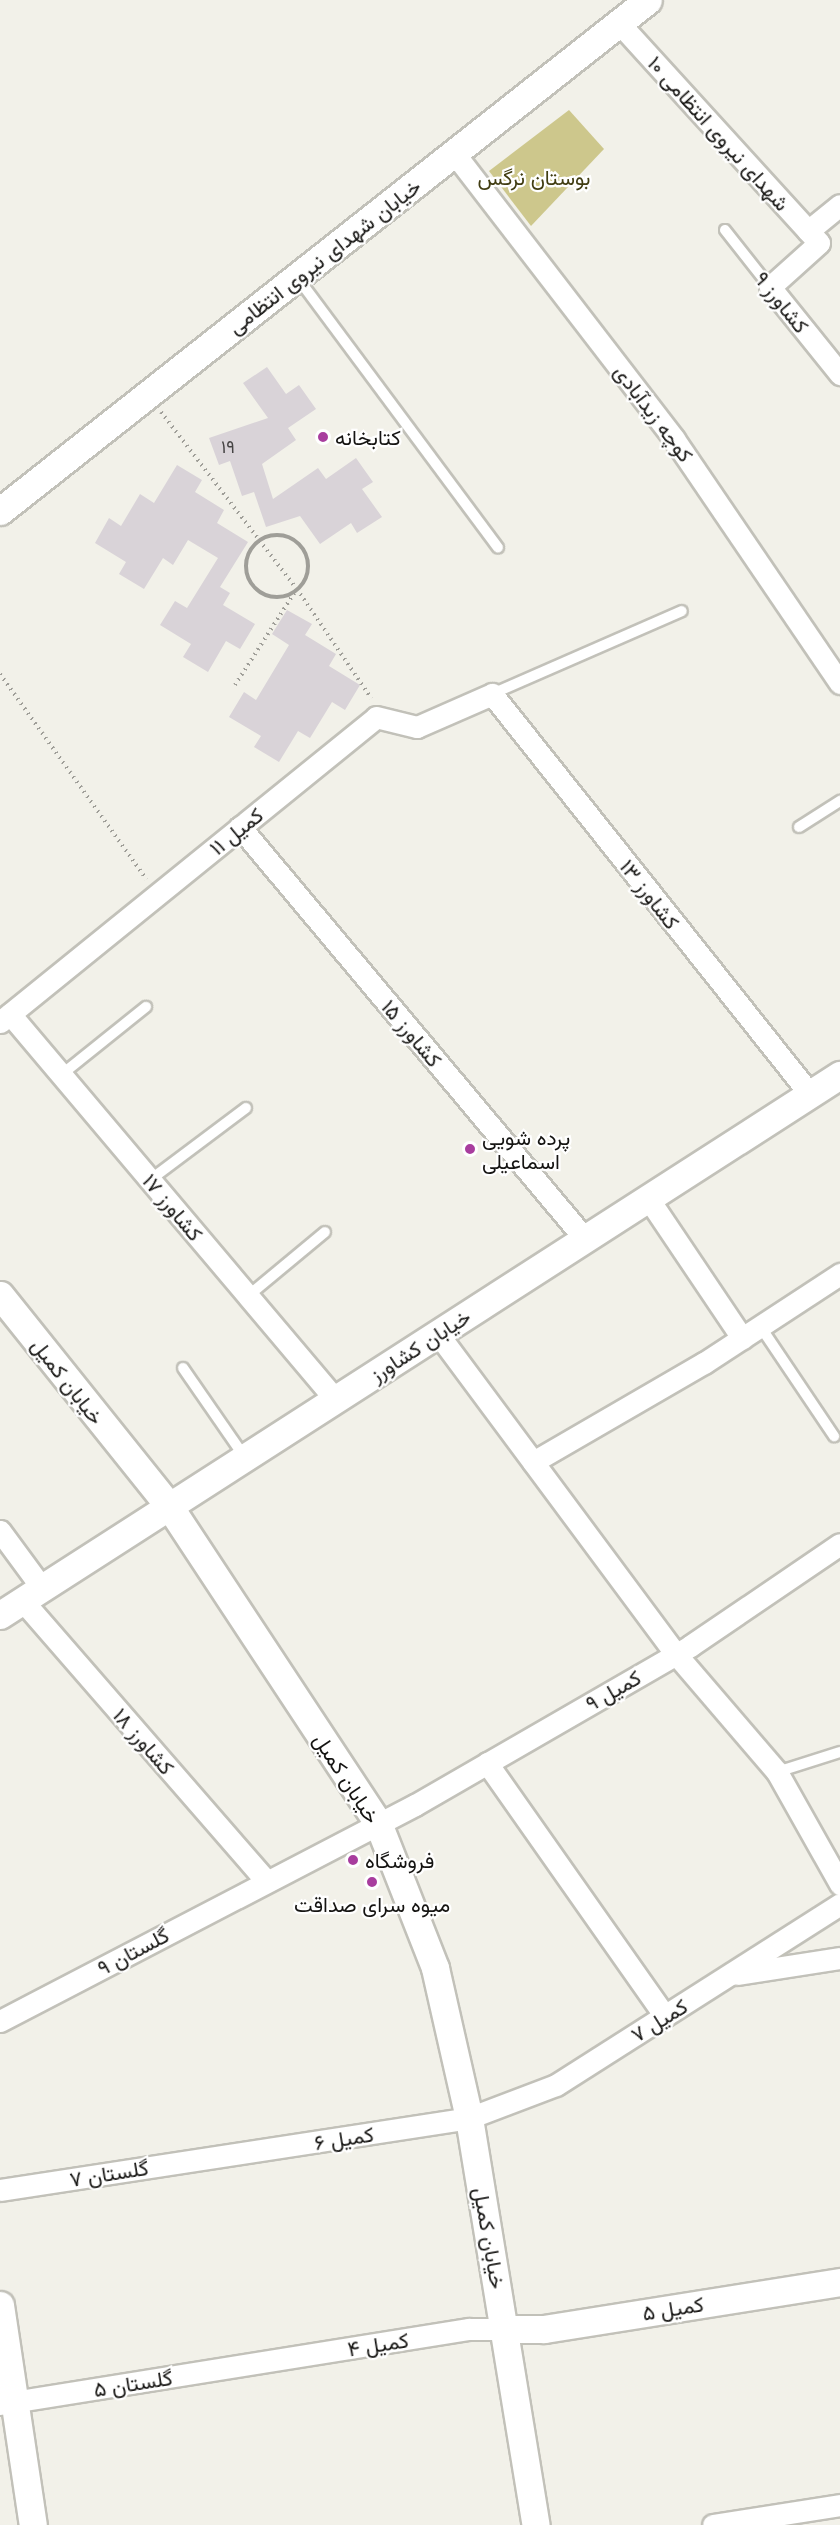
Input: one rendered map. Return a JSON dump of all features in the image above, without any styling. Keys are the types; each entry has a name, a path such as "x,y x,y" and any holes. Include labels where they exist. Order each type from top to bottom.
{"street":[{"name":"خیابان شهدای نیروی انتظامی","path":"0,511 648,0"},
{"name":"شهدای نیروی انتظامی ۱۰","path":"619,23 814,237"},
{"name":"کوچه زیدآبادی","path":"454,153 674,439 840,683"},
{"path":"770,287 840,205"},
{"name":"کشاورز ۹","path":"770,287 840,374"},
{"path":"376,717 417,727 492,694"},
{"name":"کشاورز ۱۳","path":"492,694 810,1094"},
{"name":"کمیل ۱۱","path":"5,1018 376,717"},
{"name":"کشاورز ۱۵","path":"240,827 585,1239"},
{"name":"کشاورز ۱۷","path":"5,1018 61,1075 335,1399"},
{"name":"خیابان کشاورز","path":"0,1615 840,1075"},
{"path":"648,1198 742,1338"},
{"path":"533,1462 742,1338 840,1274"},
{"name":"خیابان کمیل","path":"0,1295 169,1506 378,1823 435,1968 469,2118 506,2329 536,2525"},
{"path":"438,1334 675,1653 777,1773 840,1884"},
{"name":"کشاورز ۱۸","path":"0,1531 32,1594 266,1881"},
{"name":"کمیل ۹","path":"378,1823 487,1763 675,1653 840,1544"},
{"path":"487,1763 665,2016"},
{"name":"گلستان ۹","path":"0,2021 378,1823"},
{"name":"کمیل ۷","path":"469,2118 556,2085 840,1904"},
{"path":"728,1976 840,1958"},
{"name":"کمیل ۶","path":"219,2157 469,2118"},
{"name":"گلستان ۷","path":"0,2190 219,2157"},
{"name":"کمیل ۵","path":"506,2329 544,2329 840,2282"},
{"path":"0,2305 7,2403 33,2525"},
{"name":"کمیل ۴","path":"251,2364 469,2329 506,2329"},
{"name":"گلستان ۵","path":"7,2403 251,2364"},
{"path":"713,2525 840,2505"}],"lane":[{"name":"کشاورز ۹","path":"725,230 770,287"},
{"path":"297,277 498,548"},
{"path":"492,694 682,611"},
{"path":"799,827 840,801"},
{"path":"61,1075 146,1007"},
{"path":"150,1180 246,1108"},
{"path":"248,1296 325,1232"},
{"path":"760,1326 834,1436"},
{"path":"183,1368 245,1457"},
{"path":"777,1773 840,1752"}],"path":[{"path":"148,395 297,589 375,703 376,717"},
{"path":"235,685 297,589 308,570 304,549 280,534 259,539 246,559 249,581 268,596 297,589"},
{"path":"0,674 157,895"}],"green space":[{"name":"بوستان نرگس","path":"569,110 604,149 531,226 489,171"}],"building":[{"path":"267,367 286,394 299,385 316,409 288,428 296,440 262,464 273,499 318,468 326,479 356,458 373,482 362,489 382,517 357,533 351,523 320,544 300,516 266,527 254,492 242,496 230,461 219,465 209,438 268,418 243,383"},
{"path":"177,465 202,480 195,492 224,510 217,523 248,542 220,587 230,593 223,605 255,624 240,649 226,641 208,672 183,657 191,644 160,625 175,601 187,608 218,558 188,540 173,565 163,558 144,589 119,574 126,562 95,543 109,518 121,526 140,494 154,503"},
{"path":"287,610 312,624 305,635 336,654 329,666 360,685 345,710 332,702 310,738 298,731 279,762 254,747 261,736 229,717 244,692 256,700 289,645 272,634"}],"place":[{"name":"کتابخانه","path":"323,437"},
{"name":"پرده شویی اسماعیلی","path":"470,1149"},
{"name":"فروشگاه","path":"353,1860"},
{"name":"میوه سرای صداقت","path":"372,1882"}]}
